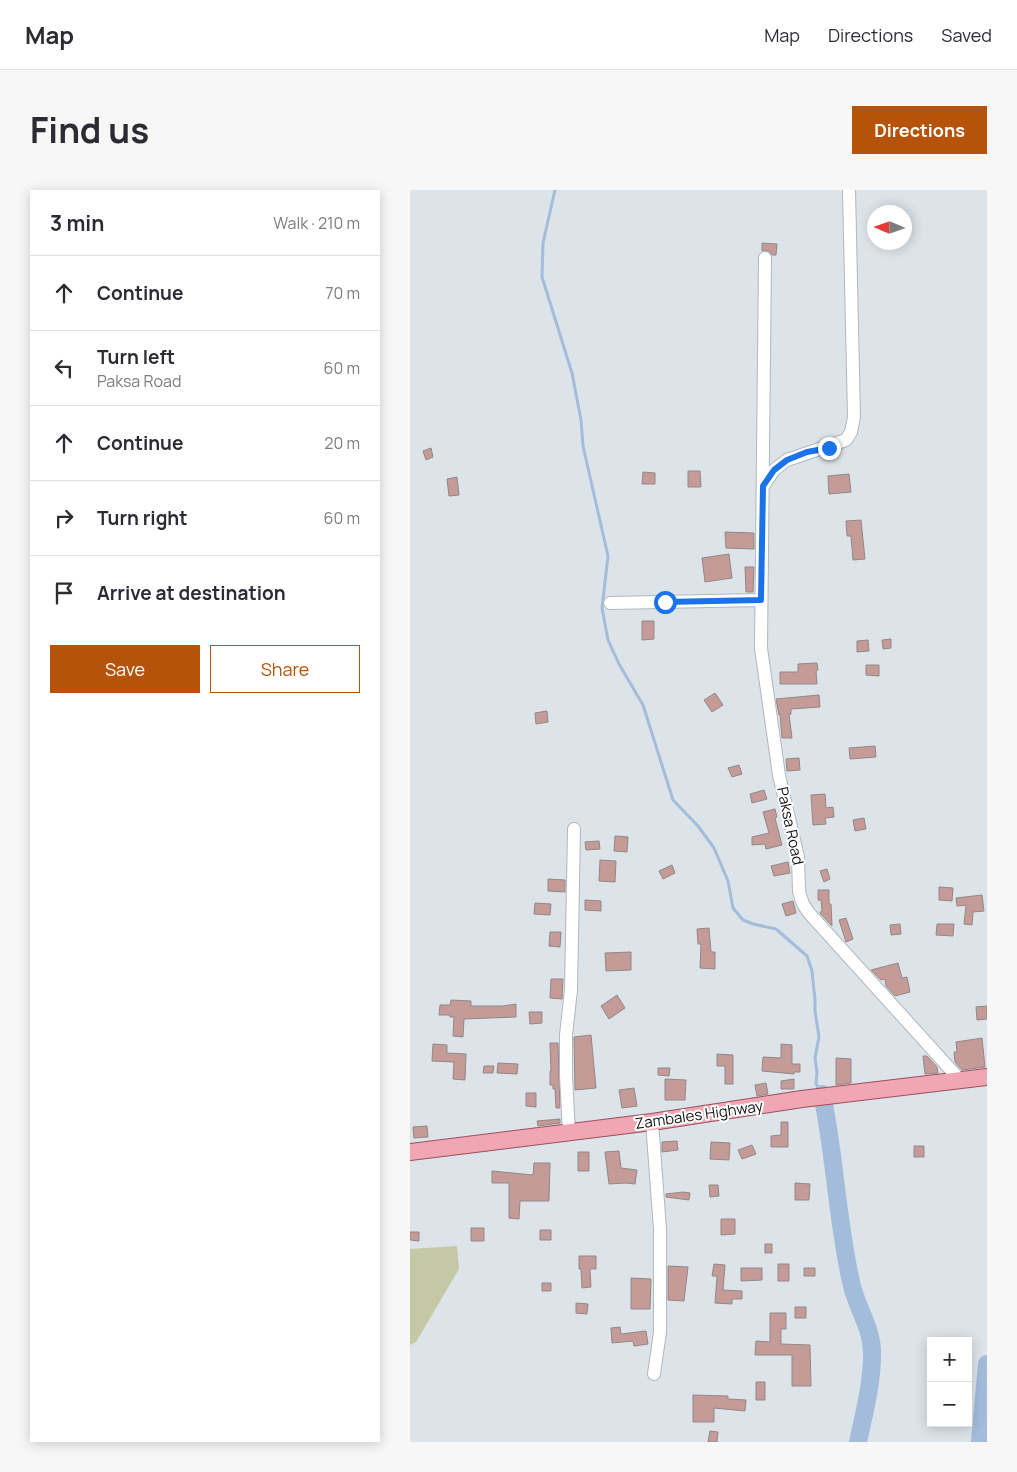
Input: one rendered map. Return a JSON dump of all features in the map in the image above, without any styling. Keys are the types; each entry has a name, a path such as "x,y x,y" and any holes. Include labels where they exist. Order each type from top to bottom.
{"main road":[{"name":"Zambales Highway","path":"410,1152 569,1133 802,1100 987,1077"}],"street":[{"path":"763,486 774,470 787,460 846,440 851,432 854,417 849,190"},
{"name":"Paksa Road","path":"765,258 761,600 763,658 779,775 798,857 799,892 802,904 819,924 960,1080"},
{"path":"610,603 761,600"},
{"path":"569,1133 566,1035 571,990 574,829"},
{"path":"652,1122 660,1229 660,1332 654,1374"}],"green space":[{"path":"457,1246 459,1269 416,1342 410,1345 410,1249"}],"building":[{"path":"762,243 777,244 776,255 772,255 769,251 762,251"},
{"path":"431,448 433,457 426,460 423,451"},
{"path":"688,471 700,471 701,487 688,487"},
{"path":"643,472 655,473 655,484 642,484"},
{"path":"849,474 851,492 829,494 828,476"},
{"path":"457,477 459,495 449,496 447,479"},
{"path":"861,520 865,559 853,560 851,536 847,536 846,521"},
{"path":"725,532 754,533 754,549 726,548"},
{"path":"729,554 732,578 705,582 702,558"},
{"path":"745,567 754,567 753,592 746,592"},
{"path":"642,621 654,621 654,639 642,640"},
{"path":"891,639 891,648 883,649 882,640"},
{"path":"868,640 869,651 857,652 857,641"},
{"path":"817,663 817,684 780,684 780,672 798,672 798,664"},
{"path":"866,665 879,665 879,676 866,675"},
{"path":"715,693 723,705 712,712 704,700"},
{"path":"819,695 820,707 791,709 791,714 789,714 792,738 782,738 780,714 776,699"},
{"path":"547,711 548,722 536,724 535,713"},
{"path":"875,746 876,757 850,759 849,748"},
{"path":"799,758 800,770 787,771 786,759"},
{"path":"739,765 742,774 732,777 728,768"},
{"path":"764,790 767,799 752,803 750,794"},
{"path":"825,794 826,808 833,807 834,817 825,818 826,824 813,825 811,795"},
{"path":"775,809 777,817 775,818 782,845 766,849 765,844 752,845 752,837 769,833 763,812"},
{"path":"864,818 866,829 855,831 853,820"},
{"path":"615,836 628,837 627,852 614,851"},
{"path":"599,841 600,849 586,850 585,842"},
{"path":"600,860 616,861 615,882 599,881"},
{"path":"788,862 790,873 774,876 771,866"},
{"path":"672,865 675,873 663,879 659,871"},
{"path":"827,869 830,879 824,882 820,871"},
{"path":"548,879 565,880 565,892 548,891"},
{"path":"939,887 953,888 952,901 939,900"},
{"path":"818,890 829,890 832,926 820,913 822,910 821,900 818,900"},
{"path":"982,895 984,911 973,912 972,925 964,924 966,905 957,906 956,898"},
{"path":"585,900 601,901 601,911 585,910"},
{"path":"793,901 796,913 786,916 782,904"},
{"path":"535,903 551,904 550,915 534,914"},
{"path":"846,918 853,939 846,942 839,920"},
{"path":"900,924 901,934 891,935 890,925"},
{"path":"937,924 954,924 953,936 936,935"},
{"path":"709,928 711,952 715,952 715,969 700,968 701,944 698,944 697,929"},
{"path":"550,932 561,932 560,947 549,946"},
{"path":"631,952 631,970 606,971 605,953"},
{"path":"898,963 902,978 907,977 910,992 895,996 886,986 885,979 881,980 871,970"},
{"path":"551,979 563,979 562,999 550,998"},
{"path":"617,995 625,1008 609,1019 601,1006"},
{"path":"451,1000 471,1001 471,1006 516,1004 516,1017 464,1019 463,1037 453,1036 454,1017 439,1015 440,1005 450,1005"},
{"path":"987,1006 987,1019 977,1020 976,1007"},
{"path":"529,1012 542,1012 542,1023 530,1024"},
{"path":"591,1035 596,1088 575,1090 574,1037"},
{"path":"982,1038 985,1067 962,1070 955,1062 956,1042"},
{"path":"550,1043 558,1043 560,1108 556,1108 555,1089 553,1089 553,1085 550,1085"},
{"path":"433,1044 447,1045 447,1053 466,1054 465,1080 453,1079 454,1062 432,1061"},
{"path":"781,1044 792,1045 792,1064 800,1064 800,1072 794,1072 794,1074 762,1071 763,1057 781,1058"},
{"path":"717,1054 733,1055 733,1084 725,1084 725,1066 717,1066"},
{"path":"923,1056 927,1056 937,1067 938,1073 925,1074"},
{"path":"836,1058 851,1059 851,1083 836,1085"},
{"path":"498,1063 518,1064 517,1074 497,1073"},
{"path":"484,1066 494,1066 493,1073 483,1073"},
{"path":"658,1068 670,1068 669,1076 658,1075"},
{"path":"665,1079 686,1080 685,1100 665,1100"},
{"path":"794,1079 794,1089 781,1089 781,1081"},
{"path":"766,1083 768,1094 757,1096 755,1085"},
{"path":"634,1088 637,1106 622,1108 619,1090"},
{"path":"526,1093 536,1093 536,1107 526,1106"},
{"path":"560,1119 560,1123 538,1126 537,1121"},
{"path":"781,1122 788,1122 788,1147 771,1147 771,1136 781,1135"},
{"path":"427,1126 428,1137 414,1138 413,1127"},
{"path":"677,1141 678,1150 662,1152 662,1142"},
{"path":"711,1142 730,1143 729,1160 710,1159"},
{"path":"752,1145 756,1154 742,1159 738,1150"},
{"path":"914,1146 924,1146 924,1157 914,1157"},
{"path":"619,1151 621,1168 637,1170 635,1184 609,1184 605,1152"},
{"path":"578,1152 589,1152 589,1171 578,1171"},
{"path":"534,1163 550,1163 549,1201 520,1201 519,1219 509,1218 509,1183 492,1183 492,1171 533,1175"},
{"path":"795,1183 810,1184 809,1200 795,1200"},
{"path":"709,1185 718,1185 719,1196 710,1197"},
{"path":"690,1193 689,1200 666,1197 666,1194"},
{"path":"721,1219 735,1219 735,1234 721,1235"},
{"path":"471,1228 484,1228 484,1241 471,1241"},
{"path":"540,1230 551,1230 551,1240 540,1240"},
{"path":"410,1232 419,1232 419,1241 410,1240"},
{"path":"765,1244 772,1244 772,1253 765,1253"},
{"path":"579,1256 596,1256 596,1269 590,1269 591,1287 582,1288"},
{"path":"714,1264 725,1265 723,1290 742,1291 742,1299 732,1299 732,1304 715,1303 717,1276 712,1276"},
{"path":"778,1264 789,1264 789,1281 778,1281"},
{"path":"668,1266 688,1267 684,1301 668,1300"},
{"path":"741,1268 762,1268 762,1280 741,1281"},
{"path":"804,1268 815,1268 815,1276 804,1276"},
{"path":"631,1278 651,1279 650,1309 631,1309"},
{"path":"542,1283 551,1283 551,1291 542,1291"},
{"path":"576,1303 588,1304 587,1314 576,1313"},
{"path":"795,1307 806,1307 806,1318 795,1318"},
{"path":"770,1313 786,1313 786,1329 781,1329 781,1344 810,1345 811,1386 792,1386 792,1355 755,1355 756,1341 770,1342"},
{"path":"620,1327 621,1334 646,1331 648,1344 634,1346 633,1341 612,1343 611,1328"},
{"path":"756,1382 765,1382 765,1400 756,1400"},
{"path":"693,1395 728,1396 728,1399 746,1400 745,1411 714,1408 714,1422 693,1422"},
{"path":"710,1431 718,1432 717,1442 708,1442"}],"waterway":[{"path":"555,190 543,243 542,277 572,373 581,420 583,446 608,556 602,608 608,640 619,664 643,705 673,800 698,826 714,848 728,881 733,908 743,920 776,929 807,956 812,971 819,1037 815,1058 816,1084 821,1091"},
{"path":"822,1094 846,1259 853,1291 872,1345 869,1388 858,1442"},
{"path":"980,1442 987,1364"}],"route":[{"path":"665,602 761,600 763,486 774,470 787,460 807,452 829,448"}]}
